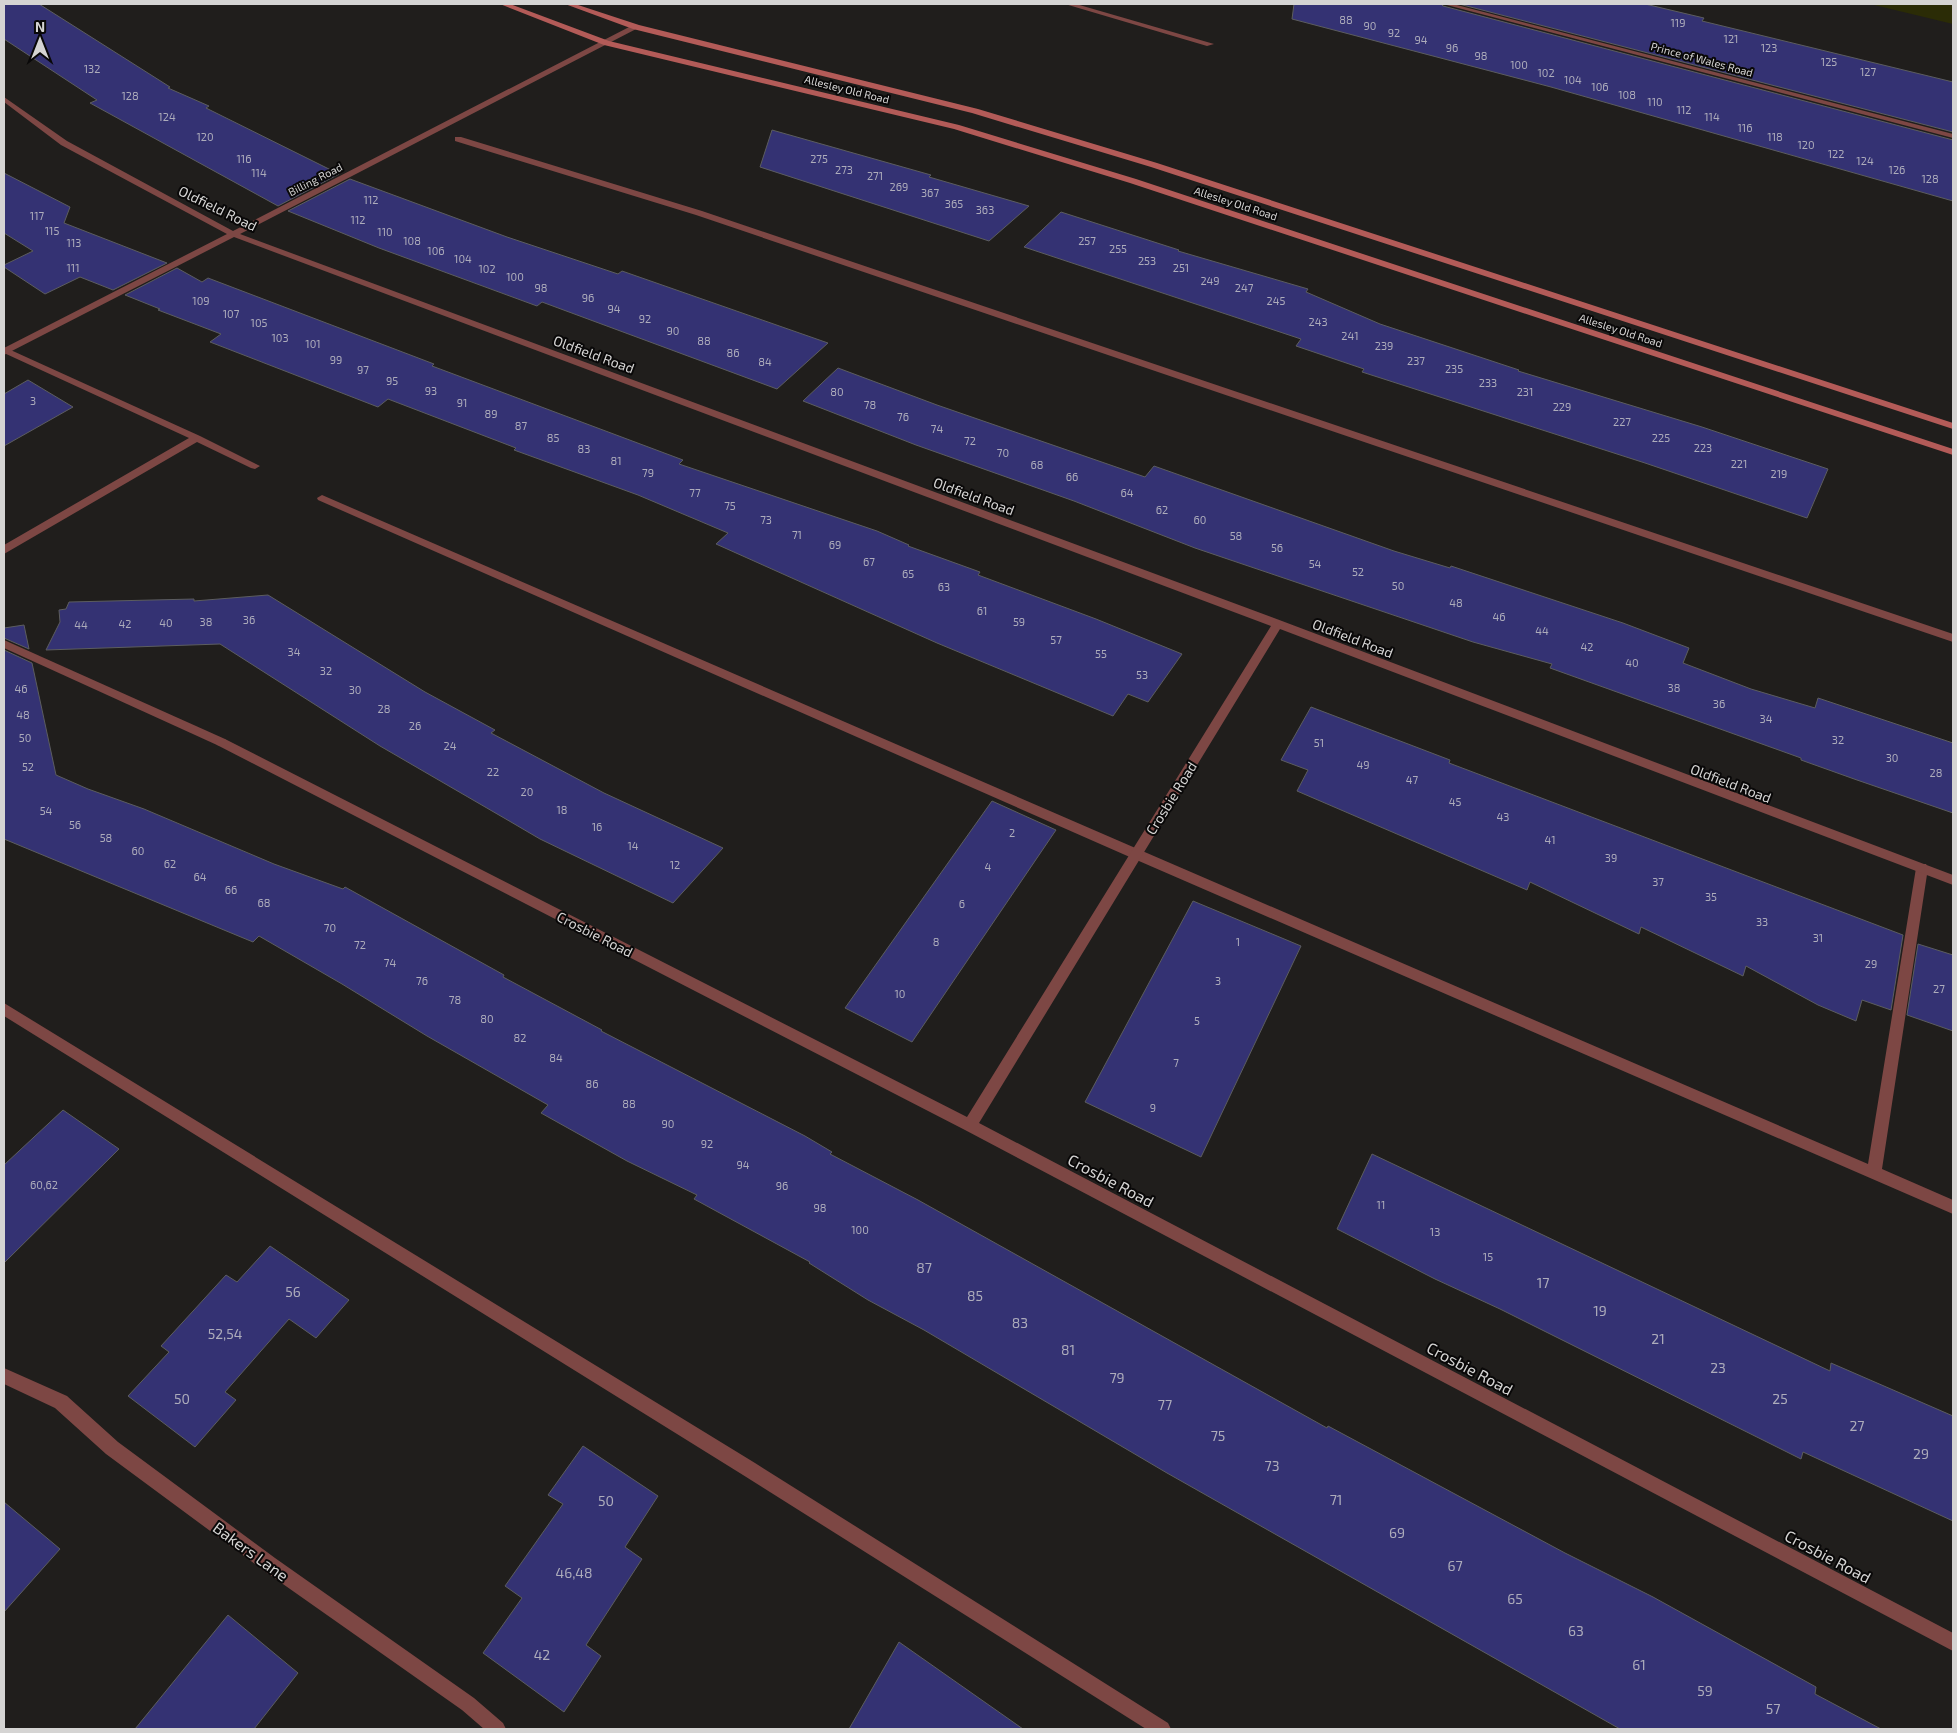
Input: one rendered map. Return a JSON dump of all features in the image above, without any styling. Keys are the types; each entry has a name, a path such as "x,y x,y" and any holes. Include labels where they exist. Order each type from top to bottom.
{"main road":[{"name":"Allesley Old Road","path":"504,4 607,43 956,127 1133,181 1417,263 1953,426"},
{"name":"Allesley Old Road","path":"569,4 636,27 975,111 1154,165 1417,263 1953,452"}],"street":[{"path":"1069,4 1210,44"},
{"name":"Prince of Wales Road","path":"1446,4 1953,136"},
{"name":"Billing Road","path":"4,351 636,27"},
{"name":"Oldfield Road","path":"4,99 64,143 234,234 1278,624 1953,880"},
{"path":"458,139 727,222 1953,638"},
{"path":"4,351 255,466"},
{"path":"4,550 197,438"},
{"path":"322,498 1136,854 1953,1207"},
{"name":"Crosbie Road","path":"970,1125 1278,624"},
{"name":"Crosbie Road","path":"4,644 221,742 970,1125 1953,1642"},
{"path":"1874,1173 1922,868"},
{"path":"4,1009 749,1470 1162,1729"},
{"name":"Bakers Lane","path":"4,1376 62,1402 112,1448 269,1564 468,1704 497,1729"}],"shaded area":[{"path":"1870,4 1953,4 1953,24"}],"building":[{"path":"4,4 39,4 170,87 168,88 209,106 206,108 339,174 278,206 90,103 97,100 4,39"},
{"path":"1294,4 1441,4 1953,140 1953,201 1551,87 1292,19"},
{"path":"1459,4 1645,4 1704,18 1702,21 1953,82 1953,132"},
{"path":"772,130 931,175 929,177 1029,206 989,241 760,167"},
{"path":"4,173 70,207 64,223 167,263 113,290 80,277 45,294 4,267 4,265 33,251 4,233"},
{"path":"350,179 507,237 618,274 622,271 828,343 777,389 542,302 537,306 379,248 288,211"},
{"path":"1061,212 1178,251 1308,289 1306,292 1380,324 1518,371 1702,427 1828,469 1807,518 1645,463 1362,372 1364,369 1296,346 1301,339 1024,247"},
{"path":"177,268 202,282 208,278 434,364 432,366 683,460 679,464 877,531 908,546 980,572 978,575 1096,619 1182,654 1148,702 1128,694 1113,716 937,643 716,544 728,533 638,495 514,450 516,448 388,399 378,407 210,342 221,334 125,295"},
{"path":"838,368 937,405 1145,477 1154,466 1394,551 1450,568 1451,566 1623,623 1689,648 1683,663 1751,689 1815,708 1818,698 1953,743 1953,813 1801,760 1801,758 1550,668 1552,664 1473,642 1195,548 1074,501 916,445 803,401"},
{"path":"28,380 73,407 4,446 4,394"},
{"path":"268,595 425,692 495,730 491,733 604,793 723,848 673,903 540,839 380,746 220,644 46,650 60,622 59,610 66,609 69,602 194,599 194,601"},
{"path":"24,625 29,649 4,638 4,628"},
{"path":"4,650 32,663 56,775 88,789 144,809 274,864 343,889 345,887 601,1031 805,1136 832,1152 830,1154 918,1200 1327,1428 1328,1426 1565,1553 1653,1597 1816,1687 1815,1694 1881,1729 1620,1729 1167,1473 924,1330 868,1300 810,1262 694,1199 697,1195 627,1161 541,1113 548,1105 427,1036 259,936 253,942 4,839"},
{"path":"1311,707 1450,760 1449,763 1903,935 1891,1010 1862,1000 1856,1021 1818,1005 1746,966 1743,976 1641,927 1639,934 1530,882 1527,890 1297,791 1308,770 1281,760"},
{"path":"992,801 1056,830 912,1042 845,1008"},
{"path":"1193,901 1301,946 1201,1157 1085,1102"},
{"path":"1918,944 1953,955 1953,1031 1907,1015"},
{"path":"63,1110 119,1149 4,1263 4,1165"},
{"path":"1372,1154 1830,1371 1831,1363 1953,1416 1953,1521 1803,1452 1801,1459 1337,1229"},
{"path":"270,1246 349,1300 316,1338 289,1319 225,1392 236,1400 195,1447 128,1396 169,1352 161,1346 226,1275 237,1282"},
{"path":"583,1446 658,1496 625,1547 642,1559 586,1645 601,1656 564,1712 483,1653 522,1598 505,1586 563,1504 548,1495"},
{"path":"4,1502 60,1549 4,1612"},
{"path":"228,1615 298,1673 254,1729 135,1729"},
{"path":"899,1642 1023,1729 849,1729"}]}
